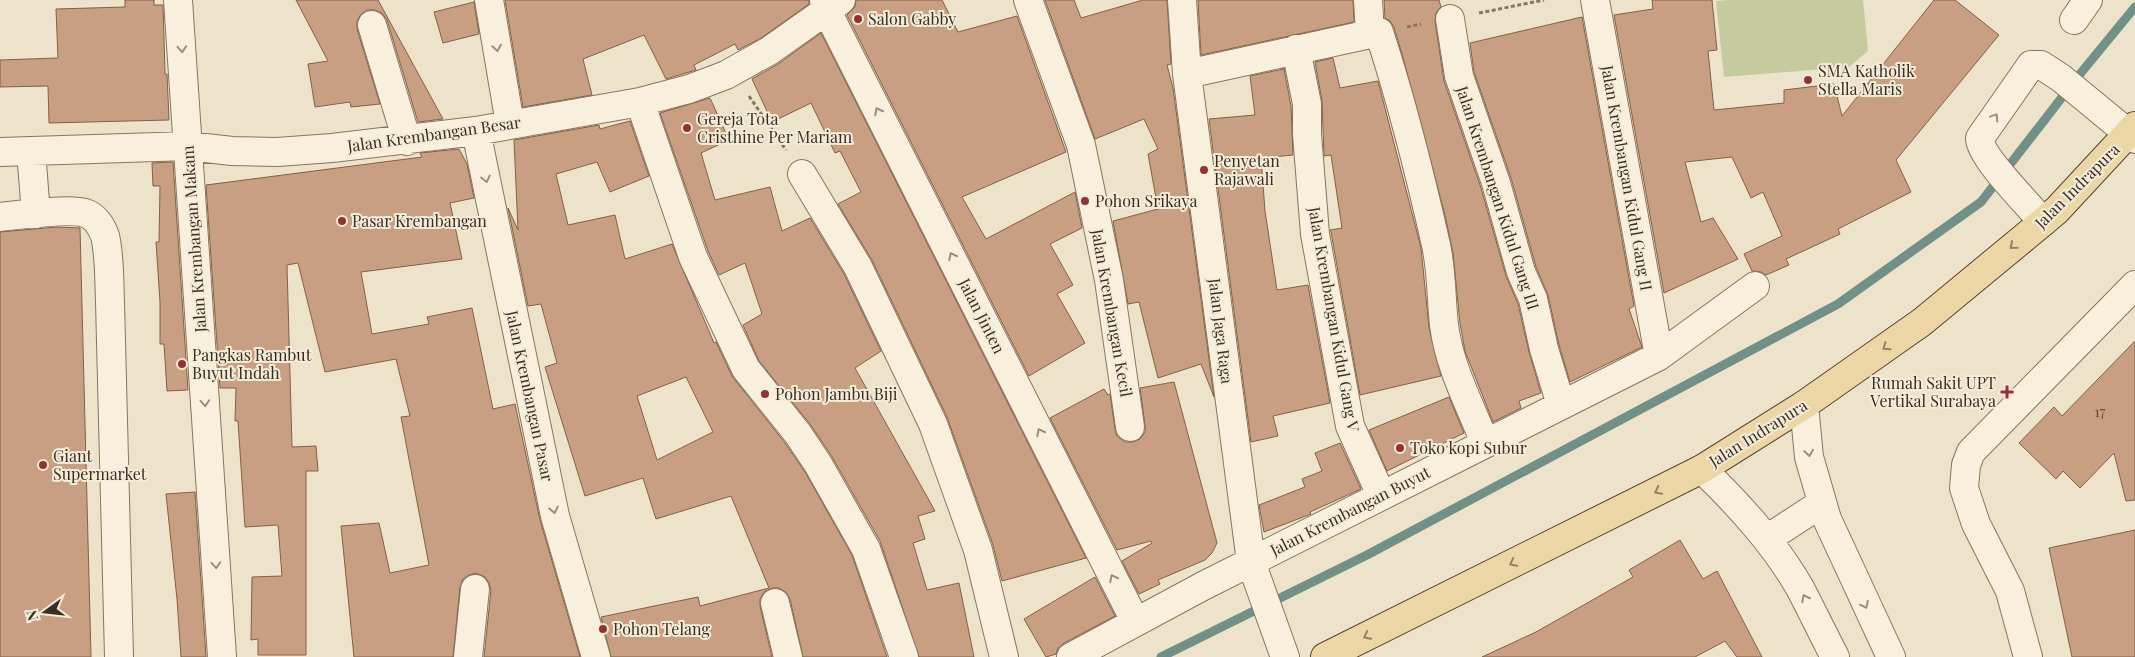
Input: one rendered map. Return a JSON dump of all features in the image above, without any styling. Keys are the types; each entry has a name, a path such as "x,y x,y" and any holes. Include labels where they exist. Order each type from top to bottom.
{"main road":[{"name":"Jalan Indrapura","path":"1325,657 1702,469 1804,404 1922,322 2057,210 2133,133"}],"street":[{"name":"Jalan Krembangan Makam","path":"178,0 222,657"},
{"path":"489,0 510,124"},
{"name":"Jalan Krembangan Kecil","path":"1028,0 1081,145 1109,280 1130,427"},
{"name":"Jalan Jaga Raga","path":"1182,0 1187,74 1254,573 1280,646"},
{"path":"1368,0 1375,34 1399,97 1437,248 1444,304 1444,325 1452,359 1485,443"},
{"name":"Jalan Krembangan Kidul Gang II","path":"1595,0 1659,356"},
{"name":"Jalan Krembangan Besar","path":"0,152 188,146 232,151 277,152 407,141 476,131 640,102 689,89 733,72 770,50 830,4"},
{"name":"Jalan Jinten","path":"830,4 1135,621"},
{"name":"Jalan Krembangan Kidul Gang III","path":"1450,19 1459,76 1493,174 1521,272 1533,299 1544,349 1561,405"},
{"path":"372,25 407,141"},
{"path":"1187,74 1296,49 1375,34"},
{"name":"Jalan Krembangan Kidul Gang V","path":"1296,49 1307,104 1307,134 1315,234 1350,426 1381,496"},
{"path":"2043,222 1982,149 1980,138 2031,65 2041,65 2089,103 2133,133"},
{"path":"640,102 693,257 746,369 798,434 818,464 866,549 904,657"},
{"name":"Jalan Krembangan Pasar","path":"476,131 555,516 596,657"},
{"path":"31,151 36,214"},
{"path":"802,174 858,267 933,424 978,550 1004,657"},
{"path":"0,217 73,212 86,213 96,220 104,234 107,246 118,657"},
{"path":"2028,657 2010,591 1976,524 1964,488 1966,465 1971,452 2135,285"},
{"name":"Jalan Krembangan Buyut","path":"1071,657 1135,621 1254,573 1381,496 1659,356 1755,286"},
{"path":"1804,404 1810,457 1830,528 1891,657"},
{"path":"1702,469 1735,501 1767,538 1799,587 1835,657"},
{"path":"1767,538 1822,503"},
{"path":"468,657 475,589"},
{"path":"775,603 788,657"}],"path":[{"path":"733,72 802,174"}],"green space":[{"path":"1863,0 1868,51 1849,67 1724,77 1716,1"}],"building":[{"path":"125,0 154,0 154,5 163,5 165,74 167,74 169,120 49,123 48,86 0,87 0,60 58,58 56,9 125,7"},
{"path":"296,0 378,0 443,119 418,122 387,20 382,13 375,10 367,10 361,14 357,21 357,29 380,104 351,107 350,102 315,107 308,64 328,61"},
{"path":"505,0 809,0 809,4 761,38 738,50 735,44 694,65 696,70 666,79 644,35 583,59 592,95 523,107"},
{"path":"856,0 942,0 958,32 1017,16 1066,152 962,197 986,239 1075,192 1082,228 1050,244 1073,285 1057,294 1085,343 1029,376 847,15 855,7"},
{"path":"1045,0 1074,0 1081,18 1143,0 1167,0 1171,64 1167,65 1173,88 1214,397 1201,364 1158,378 1139,302 1128,304 1113,221 1158,209 1148,154 1158,149 1144,119 1095,139"},
{"path":"1198,0 1353,0 1354,22 1201,55"},
{"path":"1384,0 1439,0 1441,7 1436,13 1435,21 1444,81 1481,188 1506,276 1518,304 1541,393 1519,401 1521,408 1493,422 1465,351 1460,323 1453,253 1445,215 1394,27 1385,18"},
{"path":"1652,0 1712,0 1717,50 1708,51 1714,110 1784,103 1784,90 1834,84 1842,116 1934,0 1955,0 1999,35 1896,160 1911,192 1838,229 1840,234 1786,259 1789,265 1766,275 1761,272 1752,271 1744,254 1782,236 1763,192 1751,198 1732,157 1685,162 1701,222 1713,218 1738,259 1664,293 1614,15 1653,9"},
{"path":"474,2 479,34 443,43 434,12"},
{"path":"1582,17 1634,306 1629,309 1642,347 1570,382 1559,345 1548,295 1536,267 1511,178 1474,72 1470,43"},
{"path":"821,33 1086,558 1002,581 993,545 947,417 872,260 838,204 861,192 840,151 835,153 811,103 772,122 752,79 778,64"},
{"path":"1333,58 1340,88 1378,81 1421,248 1429,328 1441,376 1360,395 1330,230 1342,228 1331,155 1324,156 1322,101 1315,62"},
{"path":"1284,69 1291,106 1293,155 1261,158 1265,211 1277,290 1308,285 1330,403 1273,416 1278,436 1251,442 1209,119 1255,115 1250,76"},
{"path":"710,98 729,140 701,153 715,200 770,187 782,231 810,218 844,274 881,351 855,368 935,511 918,516 925,539 913,543 927,590 959,583 974,657 919,657 880,541 831,455 810,424 759,361 743,325 762,314 745,263 719,275 708,251 660,113"},
{"path":"630,121 649,176 610,192 597,162 556,174 568,225 615,215 625,259 672,244 714,343 716,342 732,376 785,443 805,472 852,555 887,657 803,657 790,599 786,592 779,588 772,588 764,592 760,599 760,606 772,657 611,657 601,617 698,597 700,606 769,588 731,496 656,519 643,478 585,496 545,367 557,363 541,304 528,306 508,208 518,230 514,140 599,125 600,129","holes":["686,377 713,432 657,460 637,396"]},
{"path":"459,149 467,164 474,198 450,203 462,259 361,272 372,334 429,324 427,317 472,308 493,409 515,404 540,520 580,657 484,657 491,590 485,577 476,573 463,579 460,587 453,657 354,657 341,526 379,523 390,573 429,565 401,417 410,416 396,359 325,372 298,263 287,265 292,447 316,446 318,471 306,471 306,655 258,655 258,639 251,640 252,577 282,576 278,525 245,527 238,421 235,421 236,388 220,388 206,185 422,157 420,153"},
{"path":"173,162 188,390 167,391 164,344 160,344 160,302 156,242 159,242 160,186 153,186 152,163"},
{"name":"Giant Supermarket","path":"57,227 80,228 91,657 0,657 0,232"},
{"path":"2135,341 2135,500 2126,501 2114,453 2080,488 2063,471 2056,479 2019,443 2054,407 2062,416"},
{"path":"1174,382 1217,543 1212,553 1205,560 1158,580 1160,584 1139,594 1122,561 1152,543 1151,541 1117,550 1050,418 1104,389 1108,395 1110,394 1117,436 1125,442 1133,442 1140,439 1145,432 1140,388"},
{"path":"1449,397 1464,433 1387,471 1369,430"},
{"path":"1340,443 1361,489 1310,512 1311,514 1264,532 1259,505 1305,487 1302,479 1322,471 1315,453"},
{"path":"195,492 206,657 181,657 166,494"},
{"path":"2135,530 2135,657 2072,657 2049,548"},
{"path":"1680,540 1703,579 1717,571 1762,657 1737,657 1725,641 1695,657 1482,657 1536,632 1633,577 1629,570"},
{"path":"1095,577 1115,616 1064,643 1058,648 1056,654 1046,657 1024,619"}],"waterway":[{"path":"1161,657 1367,555 1838,304 1981,202 2080,74 2135,7"}],"place":[{"name":"Salon Gabby","path":"858,19"},
{"name":"SMA Katholik Stella Maris","path":"1808,80"},
{"name":"Gereja Tota Cristhine Per Mariam","path":"687,128"},
{"name":"Penyetan Rajawali","path":"1204,170"},
{"name":"Pohon Srikaya","path":"1085,201"},
{"name":"Pasar Krembangan","path":"342,221"},
{"name":"Pangkas Rambut Buyut Indah","path":"182,364"},
{"name":"Rumah Sakit UPT Vertikal Surabaya","path":"2007,392"},
{"name":"Pohon Jambu Biji","path":"765,394"},
{"name":"Toko kopi Subur","path":"1400,448"},
{"name":"Giant Supermarket","path":"43,465"},
{"name":"Pohon Telang","path":"603,629"}]}
